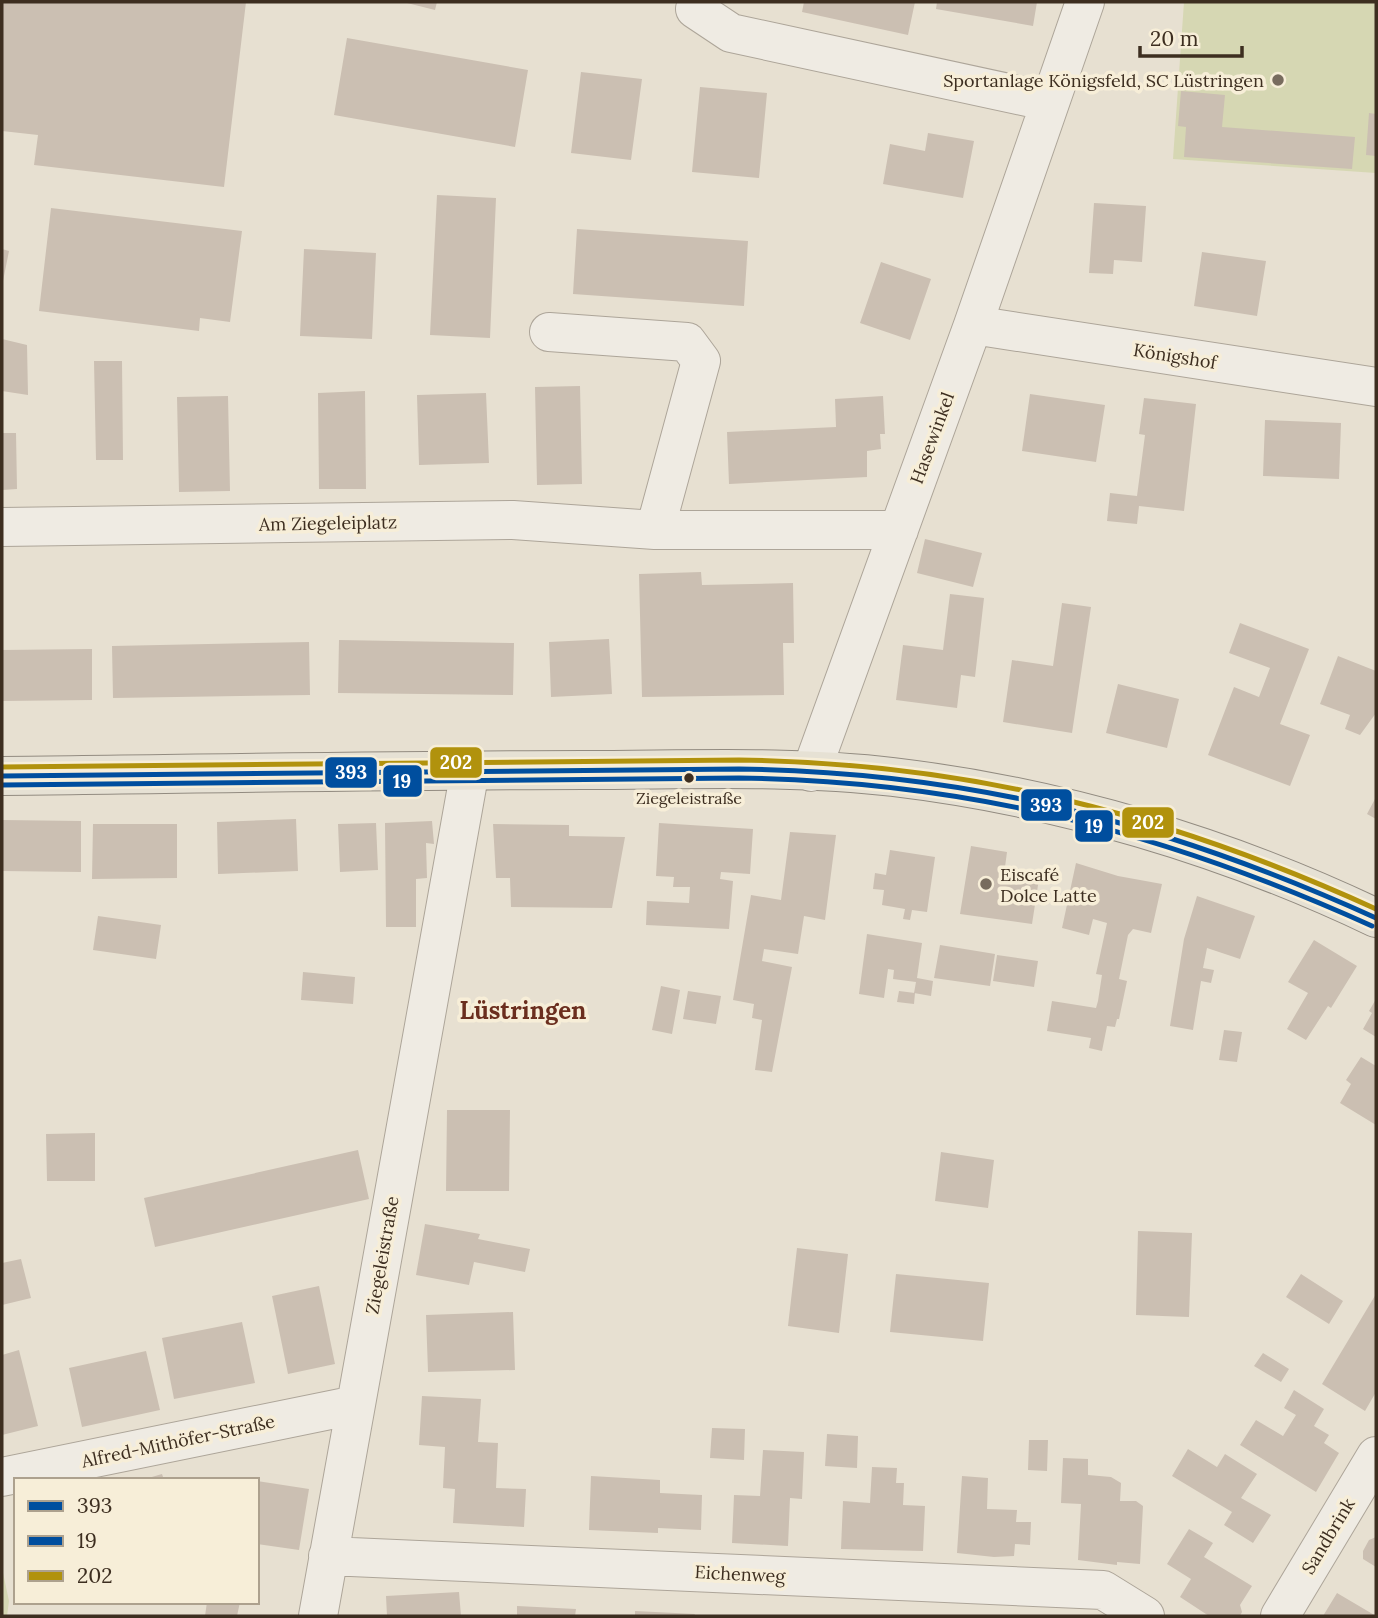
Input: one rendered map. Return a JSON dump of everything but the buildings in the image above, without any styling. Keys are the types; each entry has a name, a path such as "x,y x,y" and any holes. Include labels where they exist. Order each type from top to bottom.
{"main road":[{"path":"2,776 470,770 811,772 895,778 1037,801 1175,839 1315,889 1376,918"}],"street":[{"name":"Hasewinkel","path":"811,772 973,325 1086,2"},
{"path":"695,9 731,33 1050,102"},
{"name":"Königshof","path":"973,325 1376,387"},
{"path":"549,332 687,342 701,361 655,530"},
{"name":"Am Ziegeleiplatz","path":"2,527 513,520 655,530 899,530"},
{"name":"Ziegeleistraße","path":"318,1616 470,770"},
{"name":"Alfred-Mithöfer-Straße","path":"2,1477 355,1405"},
{"name":"Sandbrink","path":"1280,1616 1376,1456"},
{"name":"Eichenweg","path":"328,1556 1103,1590 1145,1616"}],"green space":[{"name":"Sportanlage Königsfeld, SC Lüstringen","path":"1184,2 1376,2 1376,173 1173,159"},
{"path":"2,1568 9,1601 7,1616 2,1616"}],"transit line":[{"name":"202","path":"2,767 739,760 824,763 906,771 987,783 1144,821 1298,875 1376,909"},
{"name":"393","path":"2,776 739,769 824,772 907,780 987,792 1144,830 1298,884 1376,918"},
{"name":"19","path":"2,785 739,778 823,781 905,789 985,801 1141,839 1218,864 1372,926"}],"place":[{"name":"Sportanlage Königsfeld, SC Lüstringen","path":"1278,80"},
{"name":"Ziegeleistraße","path":"689,778"},
{"name":"Eiscafé Dolce Latte","path":"986,884"}],"district":[{"name":"Lüstringen","path":"523,1010"}]}
